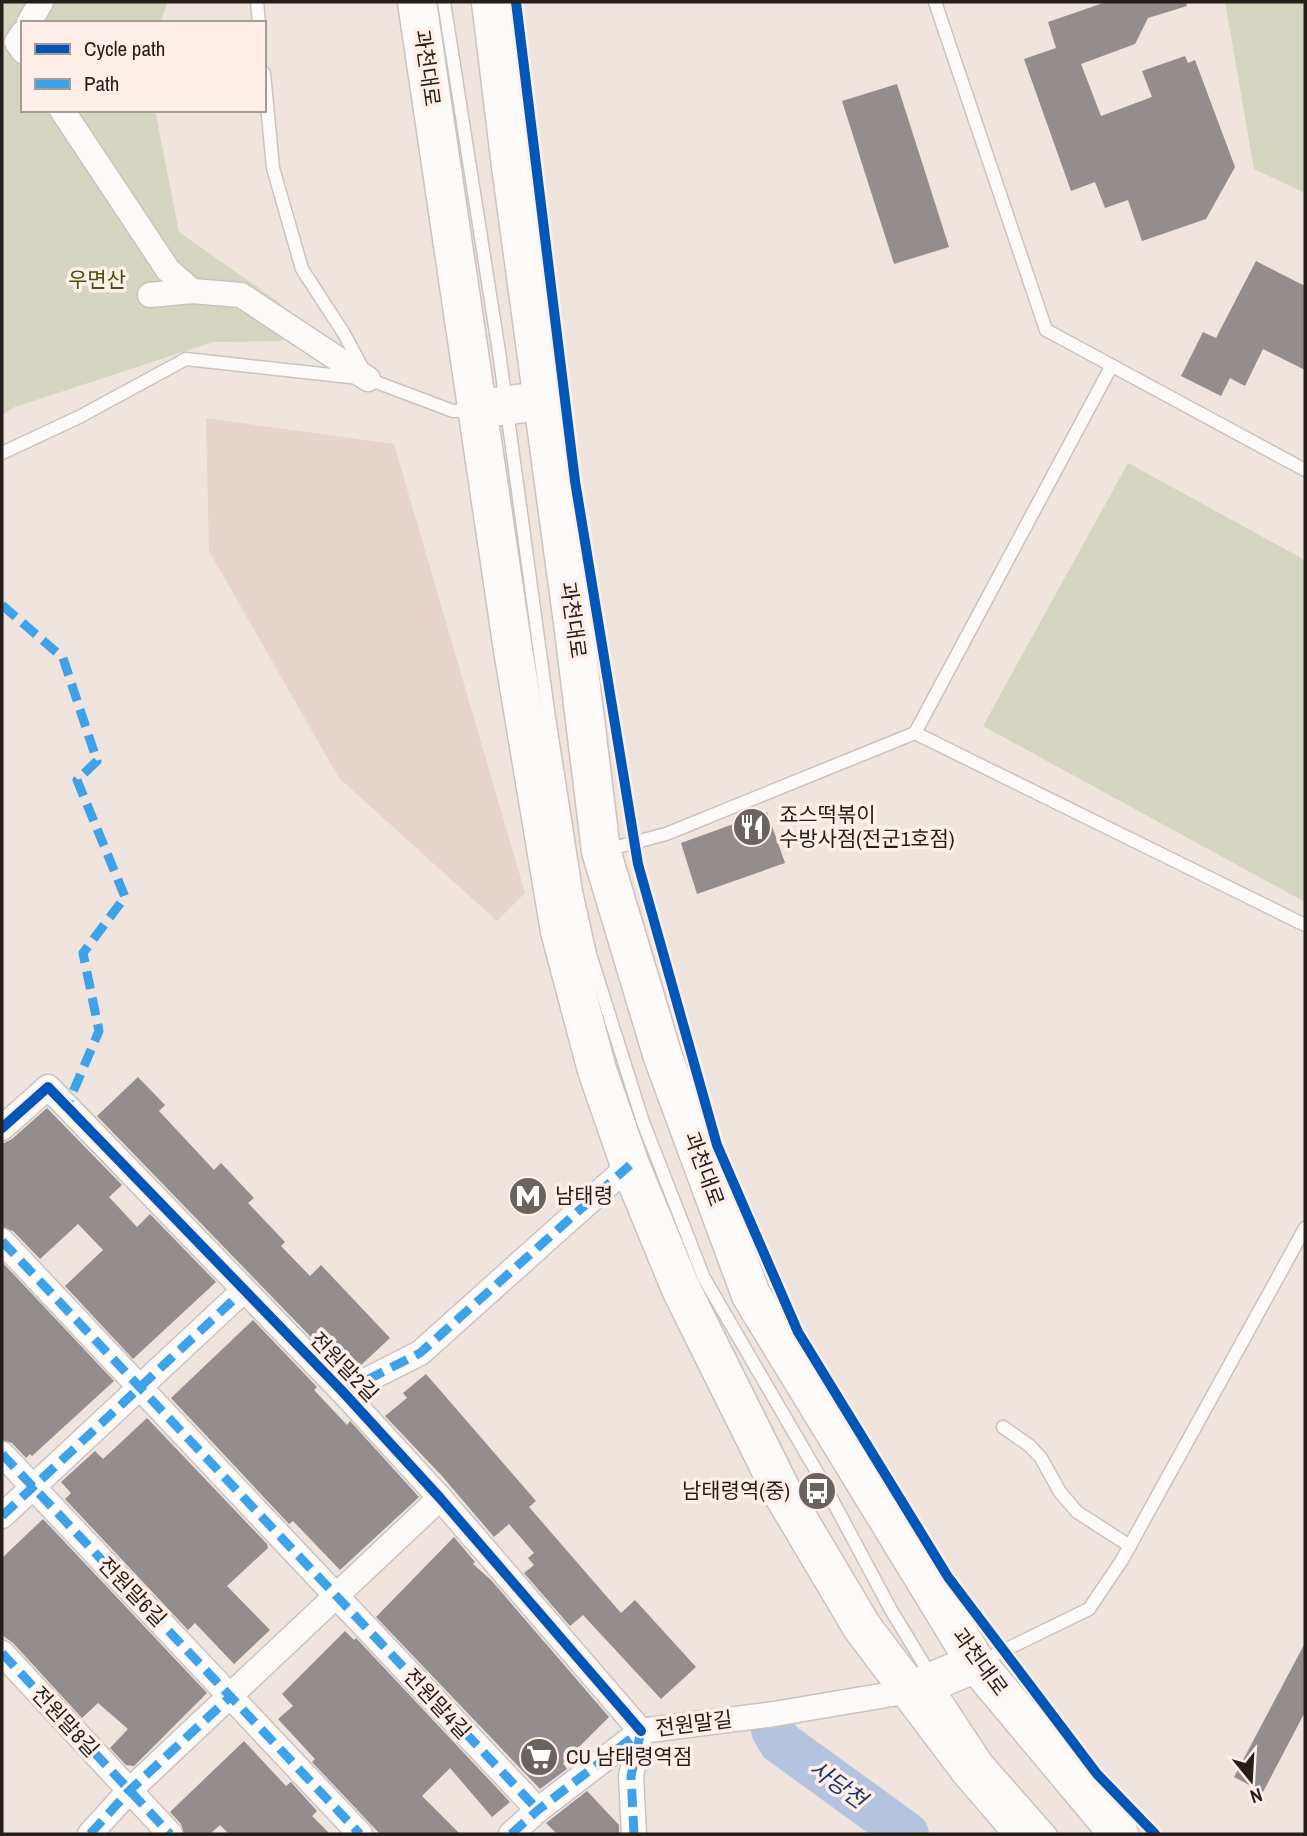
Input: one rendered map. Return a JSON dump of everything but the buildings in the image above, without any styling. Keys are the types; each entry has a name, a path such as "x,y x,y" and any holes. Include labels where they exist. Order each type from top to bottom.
{"main road":[{"name":"과천대로","path":"417,2 490,407 513,650 560,932 597,1070 630,1165 681,1289 783,1493 862,1627 922,1686 970,1770 1025,1834"},
{"name":"과천대로","path":"492,2 542,401 575,630 601,851 663,1057 751,1296 976,1663 1119,1834"},
{"path":"490,407 542,401"},
{"path":"922,1686 976,1663"}],"street":[{"path":"30,21 41,2"},
{"path":"63,112 168,270 192,291"},
{"path":"150,295 192,291 242,295 369,379"},
{"name":"전원말2길","path":"2,1128 48,1087 343,1392 440,1498 642,1731"},
{"path":"343,1392 420,1353 630,1165"},
{"name":"전원말4길","path":"2,1241 538,1810"},
{"path":"2,1516 244,1290"},
{"name":"전원말6길","path":"2,1454 360,1834"},
{"path":"90,1834 129,1791 440,1498"},
{"name":"전원말8길","path":"2,1653 170,1834"},
{"name":"전원말길","path":"511,1834 538,1810 642,1731 774,1714 922,1686"},
{"path":"634,1834 631,1776 642,1731"}],"lane":[{"path":"257,2 259,21"},
{"path":"444,2 499,352 490,407 576,891 590,954 643,1122 704,1278 821,1479 891,1609 922,1686 1051,1834"},
{"path":"935,2 1046,330 1305,470"},
{"path":"266,92 274,168 302,269 343,332 369,379"},
{"path":"2,453 79,417 186,359 369,379 453,411 490,407"},
{"path":"601,851 666,834 915,733 1111,367"},
{"path":"915,733 1305,925"},
{"path":"976,1663 1089,1609 1130,1546 1305,1228"},
{"path":"1003,1427 1030,1446 1041,1458 1060,1492 1077,1512 1130,1546"}],"shaded area":[{"path":"206,418 394,444 525,893 497,921 339,778 209,551"}],"green space":[{"name":"우면산","path":"2,2 168,2 161,21 21,21 21,112 155,112 179,232 280,303 283,341 213,342 15,407 2,415"},
{"path":"1225,2 1305,2 1305,193 1254,169"},
{"path":"1128,463 1305,560 1305,902 983,726"}],"waterway":[{"name":"사당천","path":"773,1730 780,1742 907,1834"}],"marked path":[{"path":"2,605 63,658 97,761 77,780 125,897 83,953 99,1031 67,1106"},
{"path":"343,1392 420,1353 630,1165"},
{"path":"2,1241 538,1810"},
{"path":"2,1516 244,1290"},
{"path":"2,1454 360,1834"},
{"path":"2,1653 170,1834"},
{"path":"90,1834 129,1791 231,1696"},
{"path":"511,1834 641,1731"},
{"path":"634,1834 631,1776 641,1731"}],"cycle path":[{"path":"516,2 575,481 638,864 717,1145 798,1332 948,1577 1097,1774 1155,1834"},
{"path":"2,1128 48,1087 343,1392 440,1498 641,1731"}],"place":[{"name":"죠스떡볶이 수방사점(전군1호점)","path":"752,827"},
{"name":"남태령","path":"528,1196"},
{"name":"남태령역(중)","path":"817,1491"},
{"name":"CU 남태령역점","path":"539,1757"}]}
